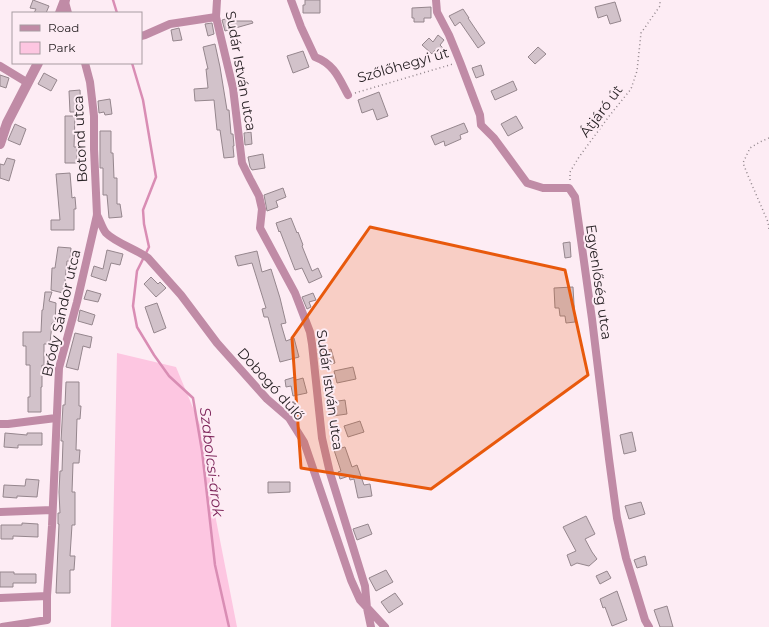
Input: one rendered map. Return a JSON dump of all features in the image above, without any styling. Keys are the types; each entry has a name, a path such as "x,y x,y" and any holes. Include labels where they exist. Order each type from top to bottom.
{"street":[{"name":"Sudár István utca","path":"217,0 216,17 232,88 242,163 259,196 262,209 260,228 294,293 310,332 322,438 330,473 365,586 367,608 371,627"},
{"name":"Szőlőhegyi út","path":"290,0 315,57 323,60 336,72 348,95"},
{"path":"436,0 437,12 450,35 480,115 482,125 494,138 527,183 543,188 569,188"},
{"path":"60,12 65,1"},
{"path":"65,1 68,12"},
{"path":"142,36 170,24 216,17"},
{"path":"0,144 4,122 28,83 38,64"},
{"name":"Botond utca","path":"85,64 90,82 94,116 97,215"},
{"path":"0,66 28,83"},
{"name":"Egyenlőség utca","path":"569,188 575,196 592,320 608,459 617,518 626,558 649,627"},
{"name":"Dobogó dűlő","path":"97,215 105,232 116,240 145,256 181,295 217,343 267,399 289,418 304,442 351,580 360,600 384,627"},
{"name":"Bródy Sándor utca","path":"48,624 47,596 59,368 77,302 97,215"},
{"path":"0,424 56,418"},
{"path":"0,512 52,510"},
{"path":"0,598 47,596"},
{"path":"2,627 48,624"}],"path":[{"name":"Átjáró út","path":"569,188 570,172 579,157 631,89 637,71 641,33 660,6 660,0"},
{"name":"Szőlőhegyi út","path":"348,95 460,62"},
{"path":"769,138 750,148 744,163 768,222 769,230"}],"highlighted area":[{"path":"370,227 565,270 588,375 431,489 301,468 292,338"}],"green space":[{"path":"117,353 176,367 211,451 210,489 237,627 111,627"}],"building":[{"path":"33,0 49,6 46,12 34,12 36,9 30,8"},
{"path":"305,0 320,0 320,13 303,13 303,5 305,5"},
{"path":"615,2 621,21 610,24 607,15 598,18 595,7"},
{"path":"431,7 431,18 424,18 424,22 414,22 414,18 412,18 412,8"},
{"path":"463,9 485,43 478,48 460,22 455,26 449,16"},
{"path":"229,18 230,21 252,21 253,23 225,31 222,20"},
{"path":"212,23 214,34 208,36 205,24"},
{"path":"179,28 182,40 173,41 171,30"},
{"path":"438,35 444,40 440,45 444,49 439,54 435,50 432,54 422,45 429,38 433,42"},
{"path":"215,44 227,110 229,110 231,134 233,134 234,157 224,158 220,130 217,130 214,100 195,101 194,89 208,88 206,69 208,69 203,47"},
{"path":"538,47 546,54 535,64 528,57"},
{"path":"303,51 309,67 293,73 287,56"},
{"path":"481,65 484,75 476,78 472,68"},
{"path":"44,73 57,80 51,91 38,84"},
{"path":"0,75 9,78 6,88 0,86"},
{"path":"513,81 517,90 495,100 491,91"},
{"path":"80,90 81,112 70,112 69,91"},
{"path":"379,92 388,116 377,120 373,109 362,113 358,100"},
{"path":"110,99 112,114 105,115 104,112 99,113 98,101"},
{"path":"65,116 75,116 74,147 77,147 77,163 65,163"},
{"path":"516,116 523,128 508,136 501,124"},
{"path":"464,123 468,132 460,135 461,139 445,146 444,141 435,145 431,136"},
{"path":"15,124 26,129 20,145 8,140"},
{"path":"100,131 111,131 111,153 113,153 114,178 117,178 117,204 120,204 122,217 109,218 107,195 103,195 103,168 100,168"},
{"path":"251,132 252,144 245,145 244,133"},
{"path":"263,154 265,168 252,170 248,157"},
{"path":"7,158 15,160 9,181 0,178 0,164 4,165"},
{"path":"70,173 72,198 75,197 76,209 74,209 74,230 51,230 51,220 60,220 56,174"},
{"path":"283,188 286,197 276,201 278,207 267,211 264,195"},
{"path":"291,218 297,233 298,232 312,271 318,268 322,277 309,283 302,268 295,270 276,223"},
{"path":"570,242 571,257 565,258 563,243"},
{"path":"58,247 71,248 70,261 67,261 63,293 51,290 52,268 55,268"},
{"path":"107,250 123,254 120,265 111,263 106,281 91,276 94,266 103,269"},
{"path":"257,251 262,272 271,269 286,323 281,324 286,341 294,338 299,357 280,362 268,317 264,317 262,309 266,308 252,263 238,266 235,256"},
{"path":"151,277 158,284 160,282 166,288 156,297 144,284"},
{"path":"573,287 575,322 566,323 565,316 560,316 559,308 555,308 554,288"},
{"path":"87,290 101,294 98,302 84,299"},
{"path":"45,292 52,292 49,301 56,303 55,323 52,323 50,344 44,344 41,412 28,412 28,397 30,397 30,365 26,365 26,346 23,346 23,332 41,332"},
{"path":"313,293 316,300 309,302 311,307 307,309 302,297"},
{"path":"157,303 166,328 154,333 145,307"},
{"path":"80,310 95,315 92,325 78,321"},
{"path":"75,333 92,337 90,348 83,346 78,370 66,367"},
{"path":"331,349 335,363 322,367 318,353"},
{"path":"353,367 356,379 337,383 334,371"},
{"path":"295,377 296,380 303,378 307,393 293,396 291,386 286,387 285,380"},
{"path":"66,382 79,382 79,406 81,406 80,419 77,419 76,450 80,450 79,463 73,463 72,492 75,492 75,525 72,525 70,556 75,556 74,570 70,570 70,593 56,593 59,524 58,513 60,513 59,492 60,471 62,471 63,441 61,441"},
{"path":"345,400 347,414 333,416 331,402"},
{"path":"360,421 364,432 348,437 344,426"},
{"path":"632,432 636,451 624,454 620,435"},
{"path":"5,433 27,435 27,433 42,433 42,445 18,445 18,448 4,447"},
{"path":"345,447 352,467 357,465 364,485 370,484 372,496 358,498 354,479 350,480 349,476 340,479 338,472 341,471 334,450"},
{"path":"26,479 39,480 37,497 3,497 4,485 25,486"},
{"path":"268,482 290,482 290,492 268,493"},
{"path":"641,502 645,514 629,519 625,506"},
{"path":"586,516 595,534 585,539 597,559 589,566 577,563 571,566 567,555 576,551 563,527"},
{"path":"22,523 38,524 38,537 13,536 13,539 1,539 1,525 22,525"},
{"path":"368,524 372,534 357,540 353,529"},
{"path":"645,556 647,565 637,568 634,560"},
{"path":"386,570 393,582 376,591 369,578"},
{"path":"607,571 611,578 600,584 596,576"},
{"path":"0,572 14,572 14,574 36,574 36,583 13,583 13,587 0,587"},
{"path":"617,591 627,620 612,626 605,607 603,608 600,599"},
{"path":"395,593 403,604 389,613 381,602"},
{"path":"667,606 673,627 660,627 654,610"}],"waterway":[{"name":"Szabolcsi-árok","path":"113,0 117,12"},
{"name":"Szabolcsi-árok","path":"132,64 143,100 156,177 143,210 144,224 149,247 137,271 133,306 137,327 154,355 169,376 193,398 202,451 215,565 229,627"}]}
